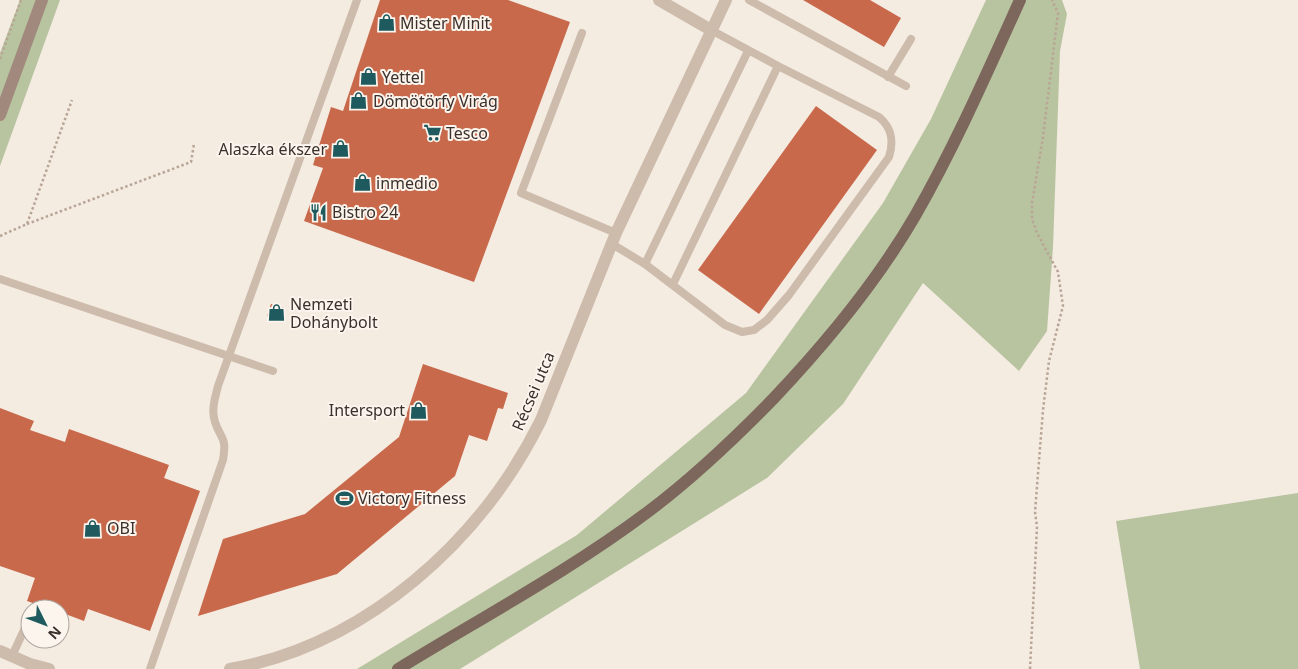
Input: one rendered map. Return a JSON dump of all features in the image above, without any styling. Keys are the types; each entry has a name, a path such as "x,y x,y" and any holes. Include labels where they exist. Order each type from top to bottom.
{"main road":[{"path":"398,669 587,554 649,512 715,457 800,370 837,329 864,293 914,217 971,109 1020,0"}],"street":[{"path":"0,115 42,0"},
{"path":"659,0 711,30"},
{"name":"Récsei utca","path":"230,669 302,648 359,620 412,583 460,537 501,486 528,446 541,420 614,239 726,0"},
{"path":"0,651 49,669"}],"lane":[{"path":"150,669 223,460 224,440 214,421 213,409 218,386 357,0"},
{"path":"749,0 906,86"},
{"path":"582,33 521,193 614,239 725,325 742,332 754,330 767,320 789,295 889,157 892,135 883,121 711,30"},
{"path":"888,76 911,39"},
{"path":"645,264 748,51"},
{"path":"673,284 778,66"},
{"path":"0,279 273,371"},
{"path":"12,656 20,639"}],"path":[{"path":"0,59 21,0"},
{"path":"1030,669 1037,527 1035,512 1043,410 1049,361 1064,306 1058,272 1037,233 1032,219 1032,203 1058,13 1052,0"},
{"path":"27,224 72,100"},
{"path":"0,236 191,162 194,144"}],"green space":[{"path":"20,0 60,0 0,166 0,53"},
{"path":"986,0 1062,0 1067,14 1060,51 1053,247 1047,331 1019,371 923,283 843,404 767,478 460,669 357,669 577,535 746,393 883,203 931,119"},
{"path":"1298,493 1298,669 1140,669 1116,521"}],"building":[{"name":"Tesco","path":"380,0 508,0 570,22 474,282 304,221 323,168 313,165 331,107 343,111"},
{"path":"803,0 870,0 901,18 884,47"},
{"path":"816,106 877,150 759,314 698,270"},
{"name":"Nemzeti Dohánybolt","path":"271,304 285,308 282,320 267,316"},
{"path":"423,364 508,393 503,409 498,408 487,441 469,435 455,476 337,574 198,616 223,539 305,514 399,437"},
{"name":"OBI","path":"0,408 34,421 30,430 65,442 69,429 169,465 164,478 200,491 150,631 88,609 84,621 70,616 70,599 28,599 35,578 0,566"}],"place":[{"name":"Mister Minit","path":"386,23"},
{"name":"Yettel","path":"368,77"},
{"name":"Dömötörfy Virág","path":"359,101"},
{"name":"Tesco","path":"432,133"},
{"name":"Alaszka ékszer","path":"341,149"},
{"name":"inmedio","path":"362,183"},
{"name":"Bistro 24","path":"318,212"},
{"name":"Nemzeti Dohánybolt","path":"276,313"},
{"name":"Intersport","path":"419,410"},
{"name":"Victory Fitness","path":"344,498"},
{"name":"OBI","path":"93,528"}]}
